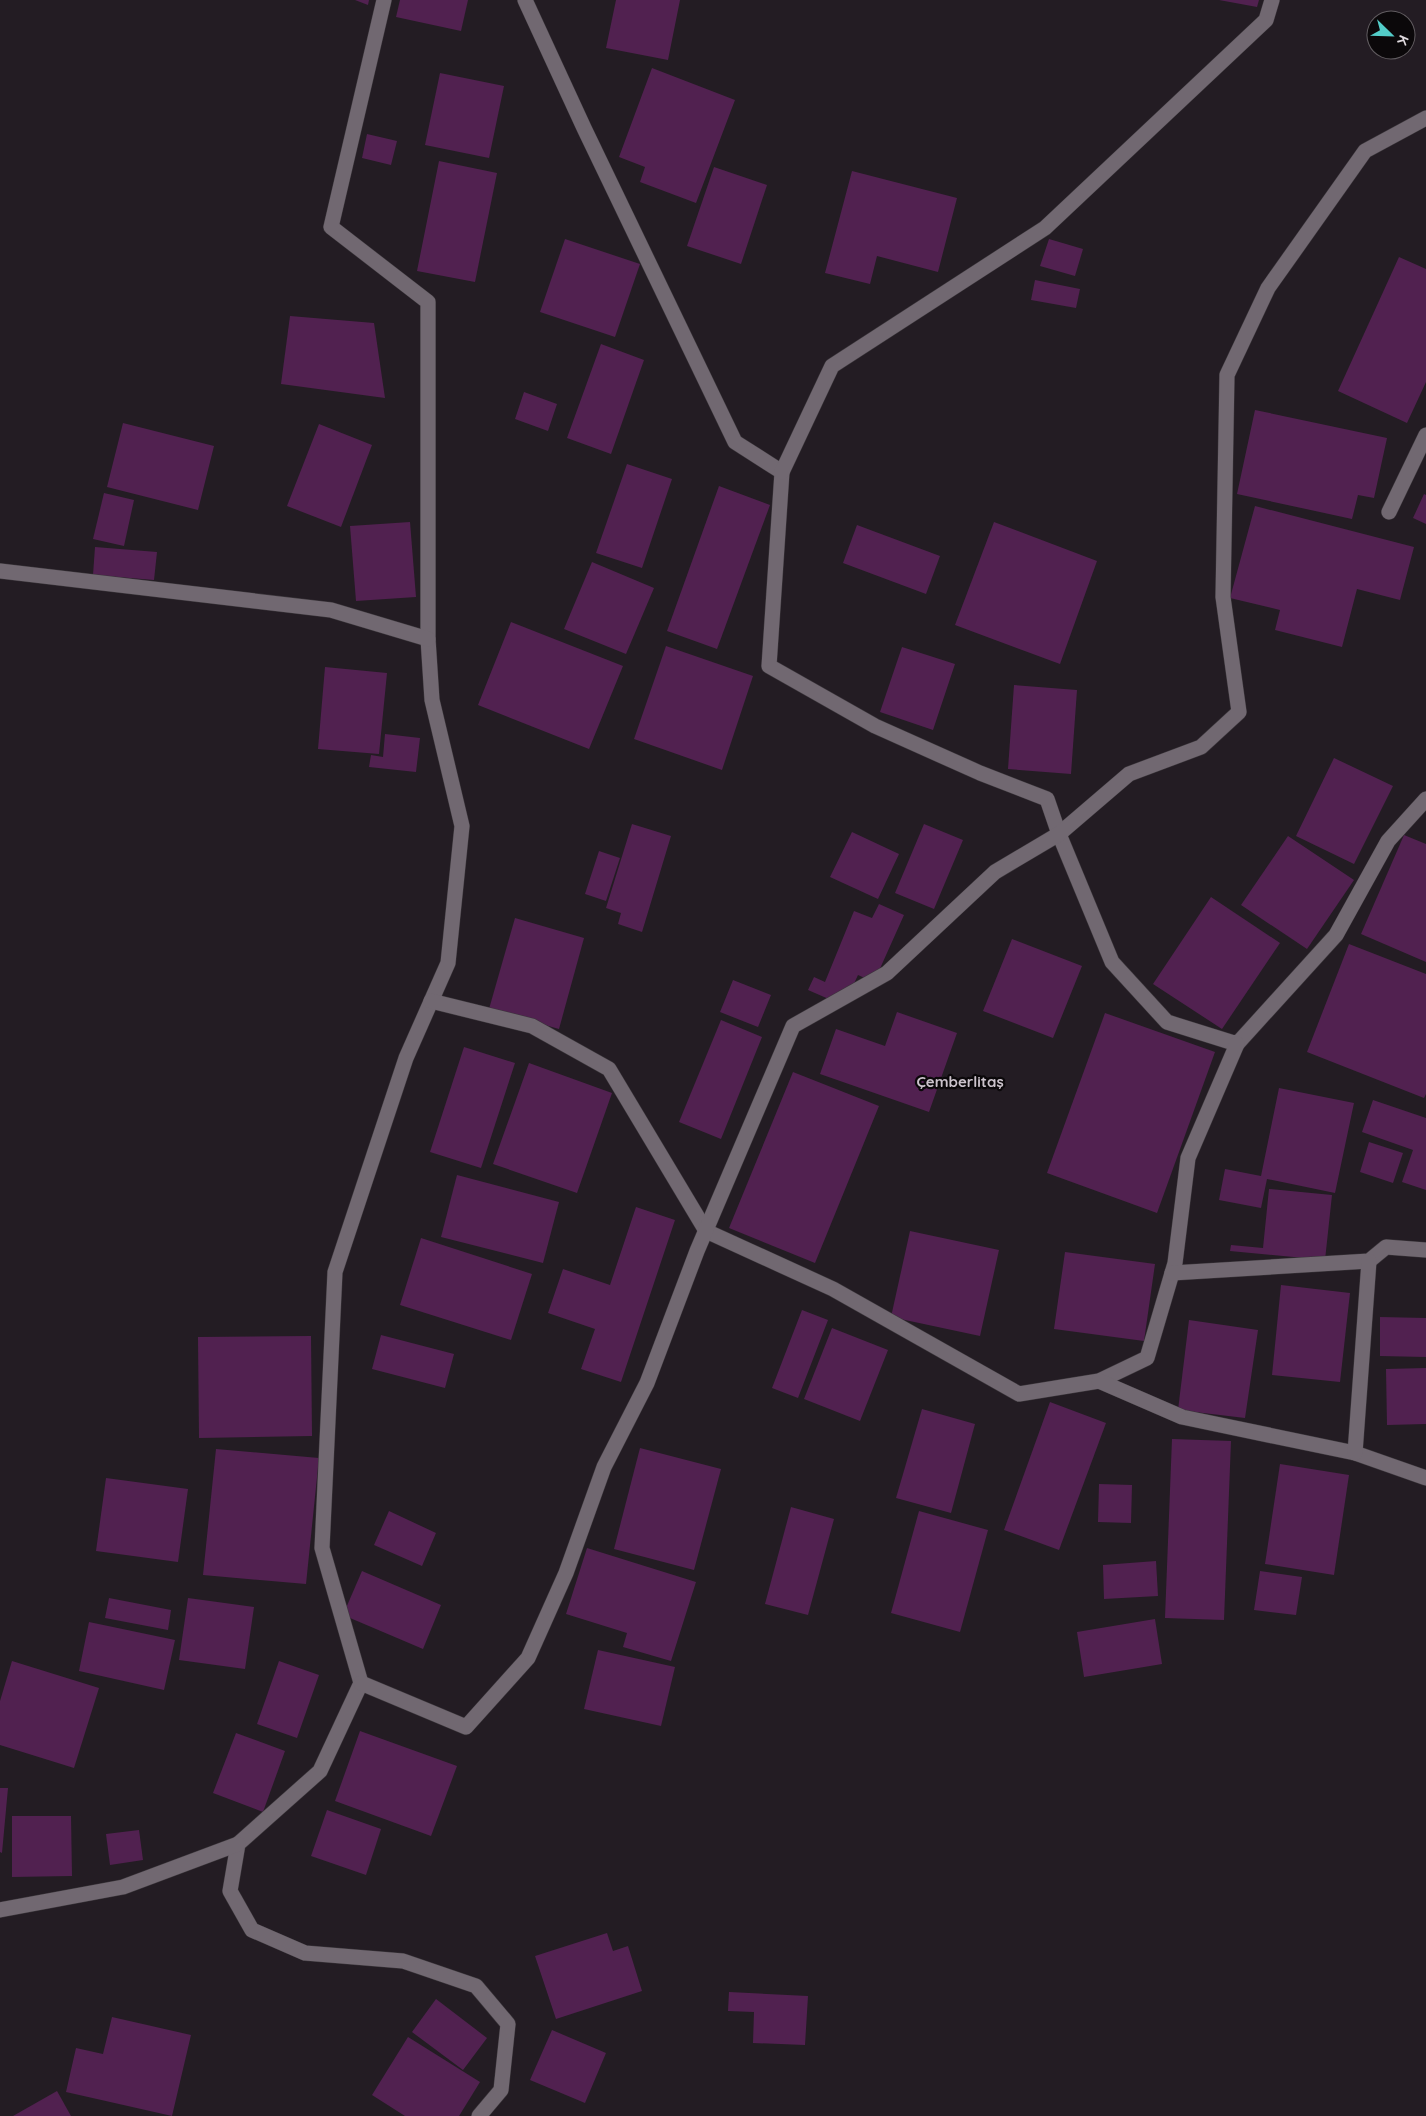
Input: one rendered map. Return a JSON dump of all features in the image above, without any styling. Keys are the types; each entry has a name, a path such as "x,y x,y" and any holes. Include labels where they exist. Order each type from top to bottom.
{"street":[{"path":"0,1910 123,1887 238,1844 320,1770 361,1683 322,1548 335,1272 406,1058 448,963 462,826 432,700 428,640 428,302 331,227 384,0"},
{"path":"525,0 584,128 735,442 782,472"},
{"path":"1237,1044 1168,1022 1112,962 1059,834 1047,799 980,773 875,726 769,666 782,472 832,366 1046,228 1266,20 1272,0"},
{"path":"361,1683 466,1726 528,1658 566,1573 604,1467 646,1383 706,1231 793,1026 887,973 995,872 1059,834 1129,774 1201,747 1239,712 1223,597 1227,375 1268,288 1365,151 1426,118"},
{"path":"1389,512 1426,435"},
{"path":"0,570 331,610 428,640"},
{"path":"431,1001 532,1026 609,1070 706,1231 833,1289 1020,1394 1099,1380 1147,1358 1172,1272 1188,1158 1237,1044 1336,935 1388,842 1426,799"},
{"path":"1172,1272 1369,1261 1386,1247 1426,1250"},
{"path":"1355,1453 1369,1261"},
{"path":"1099,1380 1182,1417 1355,1453 1426,1478"},
{"path":"238,1844 230,1891 252,1930 305,1953 403,1961 476,1986 508,2024 501,2090 479,2116"}],"building":[{"path":"355,0 369,0 368,5"},
{"path":"400,0 468,0 461,31 396,17"},
{"path":"616,0 680,0 668,60 606,48"},
{"path":"1219,0 1259,0 1257,7"},
{"path":"652,68 735,100 696,203 640,182 645,167 619,157"},
{"path":"440,73 504,86 489,158 425,145"},
{"path":"367,134 397,141 391,165 362,158"},
{"path":"439,161 497,173 475,282 417,271"},
{"path":"714,167 767,185 741,264 687,246"},
{"path":"852,171 957,198 938,272 877,256 870,284 825,273"},
{"path":"565,239 640,264 615,337 540,312"},
{"path":"1049,239 1083,249 1075,276 1040,266"},
{"path":"1399,257 1426,269 1426,382 1407,423 1338,391"},
{"path":"1035,280 1080,289 1076,308 1031,300"},
{"path":"290,316 374,323 385,398 281,384"},
{"path":"601,344 644,360 611,454 567,438"},
{"path":"524,392 557,404 548,431 515,419"},
{"path":"1255,410 1387,438 1374,498 1358,495 1352,519 1237,494"},
{"path":"123,423 214,446 198,510 107,487"},
{"path":"319,424 372,445 341,527 287,506"},
{"path":"627,464 672,479 642,568 596,553"},
{"path":"719,486 770,505 717,649 667,631"},
{"path":"104,493 134,500 124,546 93,539"},
{"path":"1424,494 1426,495 1426,524 1413,518"},
{"path":"1255,506 1414,547 1400,600 1357,589 1342,647 1275,630 1280,610 1230,598"},
{"path":"410,522 416,597 356,601 350,526"},
{"path":"994,522 1097,561 1060,664 955,625"},
{"path":"857,525 940,556 926,594 843,563"},
{"path":"95,547 157,552 154,580 93,575"},
{"path":"592,562 654,588 626,654 564,629"},
{"path":"511,622 623,666 589,749 478,705"},
{"path":"666,646 753,676 722,770 634,739"},
{"path":"902,647 955,664 933,730 880,712"},
{"path":"325,667 387,673 379,754 318,749"},
{"path":"1014,685 1077,690 1071,774 1008,769"},
{"path":"385,734 420,738 416,772 369,767 371,755 383,757"},
{"path":"1334,758 1393,786 1354,864 1296,836"},
{"path":"632,824 671,836 642,932 618,924 621,913 606,908"},
{"path":"924,824 963,840 934,909 895,893"},
{"path":"852,832 899,854 878,899 830,877"},
{"path":"1404,835 1426,844 1426,962 1361,934"},
{"path":"1288,836 1354,880 1307,949 1241,905"},
{"path":"599,851 620,858 606,901 585,894"},
{"path":"1211,897 1280,943 1222,1029 1153,984"},
{"path":"879,904 904,915 878,973 867,979 858,975 851,990 831,1000 808,990 814,977 825,982 854,911 872,918"},
{"path":"515,918 584,938 559,1029 489,1009"},
{"path":"1012,939 1082,966 1053,1038 983,1011"},
{"path":"1349,944 1426,974 1426,1094 1424,1098 1307,1052"},
{"path":"733,980 771,995 758,1027 720,1012"},
{"path":"897,1012 957,1033 929,1112 820,1074 836,1029 885,1046"},
{"path":"1105,1013 1215,1052 1157,1213 1047,1173"},
{"path":"721,1020 762,1037 721,1139 679,1122"},
{"path":"464,1047 515,1063 481,1168 430,1152"},
{"path":"529,1063 612,1093 577,1193 493,1164"},
{"path":"793,1072 879,1106 815,1263 729,1228"},
{"path":"1279,1088 1354,1103 1335,1193 1267,1179 1261,1208 1219,1200 1225,1169 1261,1176"},
{"path":"1373,1100 1426,1118 1426,1190 1402,1182 1413,1150 1362,1132"},
{"path":"1369,1142 1403,1153 1393,1183 1360,1172"},
{"path":"457,1175 559,1202 543,1263 441,1237"},
{"path":"1269,1189 1332,1195 1325,1260 1230,1251 1231,1245 1263,1248"},
{"path":"636,1207 675,1220 621,1382 581,1369 595,1329 548,1313 563,1269 610,1285"},
{"path":"910,1231 999,1250 980,1336 891,1317"},
{"path":"421,1238 532,1274 511,1340 400,1305"},
{"path":"1065,1252 1155,1264 1144,1341 1054,1329"},
{"path":"1281,1285 1350,1293 1340,1382 1272,1375"},
{"path":"802,1310 828,1320 798,1398 772,1388"},
{"path":"1380,1317 1426,1318 1426,1357 1380,1356"},
{"path":"1189,1320 1258,1330 1245,1418 1178,1410"},
{"path":"832,1328 888,1350 860,1421 804,1399"},
{"path":"381,1335 454,1354 445,1388 372,1369"},
{"path":"311,1336 312,1436 199,1438 198,1337"},
{"path":"1426,1368 1426,1424 1387,1425 1386,1369"},
{"path":"1050,1402 1106,1423 1059,1550 1004,1530"},
{"path":"922,1409 975,1424 951,1513 896,1498"},
{"path":"1172,1439 1231,1441 1224,1620 1165,1618"},
{"path":"640,1448 721,1469 694,1570 614,1549"},
{"path":"216,1449 319,1458 306,1584 203,1575"},
{"path":"1280,1464 1349,1475 1334,1575 1265,1564"},
{"path":"106,1478 188,1489 178,1562 96,1551"},
{"path":"1099,1484 1132,1485 1131,1523 1098,1522"},
{"path":"791,1507 834,1519 808,1615 765,1604"},
{"path":"389,1511 436,1533 422,1566 374,1545"},
{"path":"919,1511 988,1530 960,1632 891,1613"},
{"path":"587,1548 696,1582 671,1661 623,1647 627,1633 566,1614"},
{"path":"1156,1561 1158,1596 1104,1599 1103,1565"},
{"path":"362,1571 441,1605 423,1649 343,1615"},
{"path":"1260,1571 1302,1577 1296,1615 1254,1610"},
{"path":"109,1598 171,1610 168,1630 105,1618"},
{"path":"188,1598 254,1607 245,1669 179,1660"},
{"path":"1155,1619 1162,1664 1084,1677 1077,1632"},
{"path":"89,1622 175,1640 164,1690 79,1671"},
{"path":"598,1650 675,1667 661,1726 584,1709"},
{"path":"12,1661 99,1688 74,1768 0,1745 0,1701"},
{"path":"279,1661 319,1675 297,1738 257,1724"},
{"path":"360,1731 457,1766 431,1836 335,1801"},
{"path":"236,1733 285,1751 263,1812 213,1793"},
{"path":"0,1788 8,1788 2,1853 0,1852"},
{"path":"327,1810 381,1829 366,1875 311,1856"},
{"path":"12,1816 71,1816 72,1876 12,1877"},
{"path":"139,1830 143,1860 110,1865 106,1834"},
{"path":"607,1933 613,1951 628,1946 642,1991 556,2019 535,1956"},
{"path":"729,1992 808,1996 805,2045 753,2043 754,2012 728,2011"},
{"path":"436,1999 487,2038 463,2070 412,2032"},
{"path":"112,2017 191,2035 172,2116 66,2092 76,2048 103,2054"},
{"path":"552,2030 606,2053 585,2103 530,2080"},
{"path":"408,2037 480,2082 459,2116 405,2116 372,2095"},
{"path":"57,2091 71,2116 13,2116"}],"district":[{"name":"Çemberlitaş","path":"960,1082"}]}
